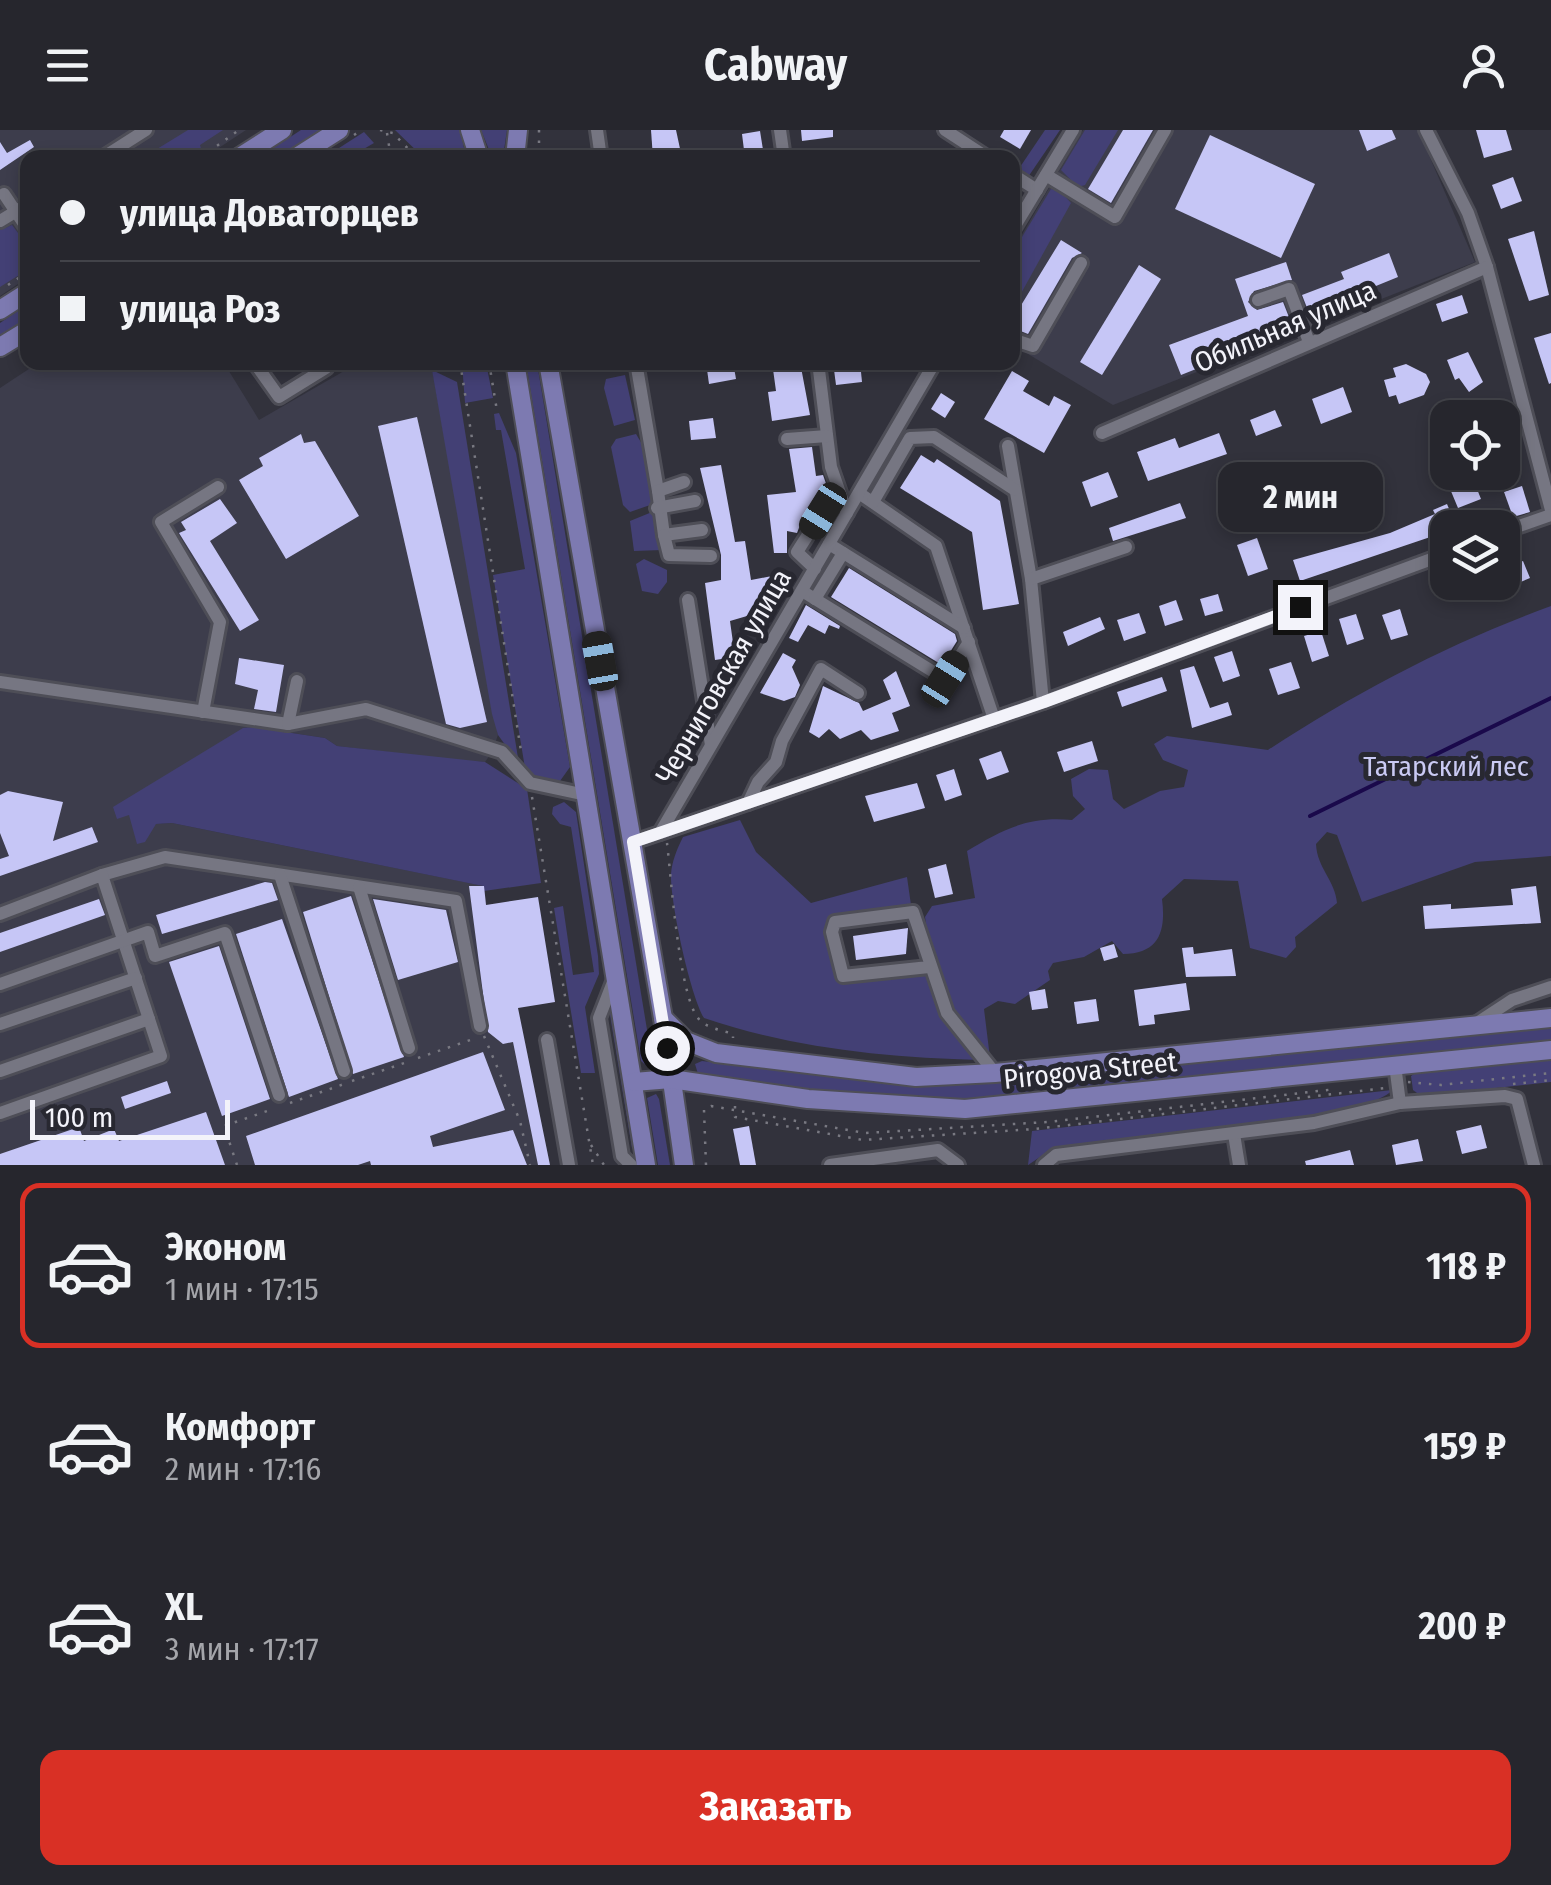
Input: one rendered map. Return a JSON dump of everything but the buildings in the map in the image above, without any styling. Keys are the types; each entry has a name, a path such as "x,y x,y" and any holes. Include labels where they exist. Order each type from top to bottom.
{"main road":[{"path":"251,150 282,130"},
{"path":"308,150 339,130"},
{"path":"515,370 618,970 646,1165"},
{"path":"549,370 663,1018 684,1165"},
{"name":"Pirogova Street","path":"663,1018 686,1041 716,1053 916,1076 995,1074 1551,1018"},
{"name":"Pirogova Street","path":"634,1082 672,1078 896,1107 1036,1105 1551,1050"},
{"path":"1032,1070 1036,1105"}],"street":[{"path":"115,150 146,130"},
{"path":"945,130 976,150"},
{"path":"1020,219 1073,130"},
{"path":"1046,175 1115,217 1165,130"},
{"path":"1426,130 1468,213 1488,266 1551,512 1520,525"},
{"path":"1020,179 1037,190"},
{"path":"4,194 20,206"},
{"path":"1020,342 1033,346 1081,264"},
{"name":"Обильная улица","path":"1102,433 1488,266"},
{"path":"1258,300 1289,289 1308,342"},
{"path":"260,370 279,396 323,370"},
{"path":"637,370 658,492 657,508 669,556 710,556"},
{"path":"819,370 830,466 848,512"},
{"name":"Черниговская улица","path":"660,833 930,370"},
{"path":"787,439 827,436"},
{"path":"872,502 910,438 934,438 1015,490"},
{"path":"1008,446 1031,580 1044,702"},
{"path":"658,492 684,482"},
{"path":"203,712 220,622 162,522 218,487"},
{"path":"859,493 936,546 994,719"},
{"path":"657,508 695,501"},
{"path":"815,569 797,552 823,511"},
{"path":"664,535 702,530"},
{"path":"829,544 966,635"},
{"path":"1031,580 1126,547"},
{"path":"815,598 843,553"},
{"path":"633,842 1044,702 1430,560"},
{"path":"802,591 945,679 966,635"},
{"path":"688,600 711,746"},
{"path":"748,803 758,782 776,762 782,741 821,669 858,692"},
{"path":"288,724 297,681"},
{"path":"0,682 288,724 366,709 502,752 530,784 586,796"},
{"path":"0,914 102,874 166,857 456,901 480,1026"},
{"path":"0,1112 161,1056 102,874"},
{"path":"280,875 344,1071"},
{"path":"359,886 408,1048"},
{"path":"929,966 843,976 832,932 835,922 913,912 947,1013 995,1074"},
{"path":"0,984 148,932 155,956 224,934 279,1095"},
{"path":"618,970 599,1018 622,1156 631,1165"},
{"path":"0,1024 136,978"},
{"path":"1471,1027 1512,1000 1551,987"},
{"path":"0,1071 149,1019"},
{"path":"547,1040 569,1165"},
{"path":"1394,1065 1400,1103"},
{"path":"1044,1165 1056,1155 1314,1123 1400,1103 1506,1096 1517,1098 1523,1108 1534,1165"},
{"path":"1234,1134 1239,1165"},
{"path":"830,1165 938,1150 958,1165"}],"path":[{"path":"211,150 240,130"},
{"path":"380,130 408,150"},
{"path":"490,370 497,411"},
{"path":"238,1165 224,1126 484,1036 520,1121 530,1165"},
{"path":"589,1142 604,1165"}],"shaded area":[{"path":"0,130 246,130 216,150 20,150 20,283 0,296"},
{"path":"1083,130 1418,130 1475,262 1113,405 1020,349 1020,238"},
{"path":"27,370 228,370 259,420 346,370 432,370 498,735 492,752 485,762 455,760 337,746 325,738 253,727 242,730 129,815 148,830 156,824 172,823 484,886 504,1030 522,1027 550,1165 0,1165 0,388"}],"green space":[{"path":"188,130 223,130 200,145 201,150 155,150"},
{"path":"301,130 323,130 291,150 270,150"},
{"path":"395,130 460,130 464,150 416,150"},
{"path":"481,130 507,130 504,150 489,150"},
{"path":"1045,130 1060,130 1026,180 1020,176 1020,167"},
{"path":"1085,130 1118,130 1085,185 1078,187 1061,170"},
{"path":"364,132 374,143 362,150 336,150"},
{"path":"1051,189 1060,191 1071,203 1020,295 1020,240"},
{"path":"12,225 20,236 20,274 0,287 0,230"},
{"path":"20,310 20,323 0,336 0,323"},
{"path":"432,370 457,382 519,764 498,735 492,714"},
{"path":"463,370 487,370 493,398 465,403"},
{"path":"527,370 538,370 653,1066 650,1069 641,1061"},
{"path":"625,375 635,420 614,426 604,388 606,379"},
{"path":"499,413 516,453 570,767 560,781 538,778 525,768 493,575 525,569 501,430 496,430 494,414"},
{"path":"636,434 642,444 653,504 630,512 623,505 611,447 616,439"},
{"path":"652,512 662,550 634,551 630,521"},
{"path":"644,559 667,570 667,582 658,594 642,591 636,564"},
{"name":"Татарский лес","path":"1551,606 1551,856 1475,862 1362,902 1337,835 1327,832 1316,844 1317,852 1337,903 1295,937 1296,947 1286,958 1250,948 1238,881 1184,879 1162,899 1163,921 1153,945 1123,954 1112,941 1084,957 1053,963 1048,971 1050,980 1015,1004 998,1001 984,1009 990,1058 964,1024 939,976 925,917 932,906 975,898 967,851 1017,826 1043,820 1072,820 1085,809 1073,796 1071,779 1089,769 1108,770 1113,799 1124,809 1160,791 1184,787 1188,770 1163,760 1154,744 1167,736 1268,750 1405,670"},
{"path":"243,728 325,738 337,746 485,762 527,789 541,883 484,891 483,886 172,823 156,824 145,842 137,844 129,815 117,819 113,807"},
{"path":"564,802 576,812 598,956 599,974 585,1007 595,1073 581,1073 554,908 563,906 573,975 594,972 571,827 560,824 552,814 553,807"},
{"path":"740,820 756,852 811,903 907,877 911,905 833,916 837,972 926,970 980,1060 910,1057 805,1044 704,1018 682,948 672,869 683,837"},
{"path":"612,1006 637,1150 632,1148 609,1009"},
{"path":"1551,1024 1551,1040 1051,1092 1044,1084 1051,1077"},
{"path":"1551,1054 1551,1082 1421,1096 1413,1090 1411,1076 1423,1068"},
{"path":"702,1061 918,1086 1023,1081 1030,1090 1027,1095 986,1098 862,1095 698,1074 695,1064"},
{"path":"1392,1090 1373,1101 1336,1112 1232,1130 1049,1151 1028,1165 1032,1131"},
{"path":"656,1094 670,1165 658,1165 647,1098"}],"waterway":[{"path":"1310,816 1551,698"}],"route":[{"path":"667,1048 633,842 1044,702 1300,607"}]}
